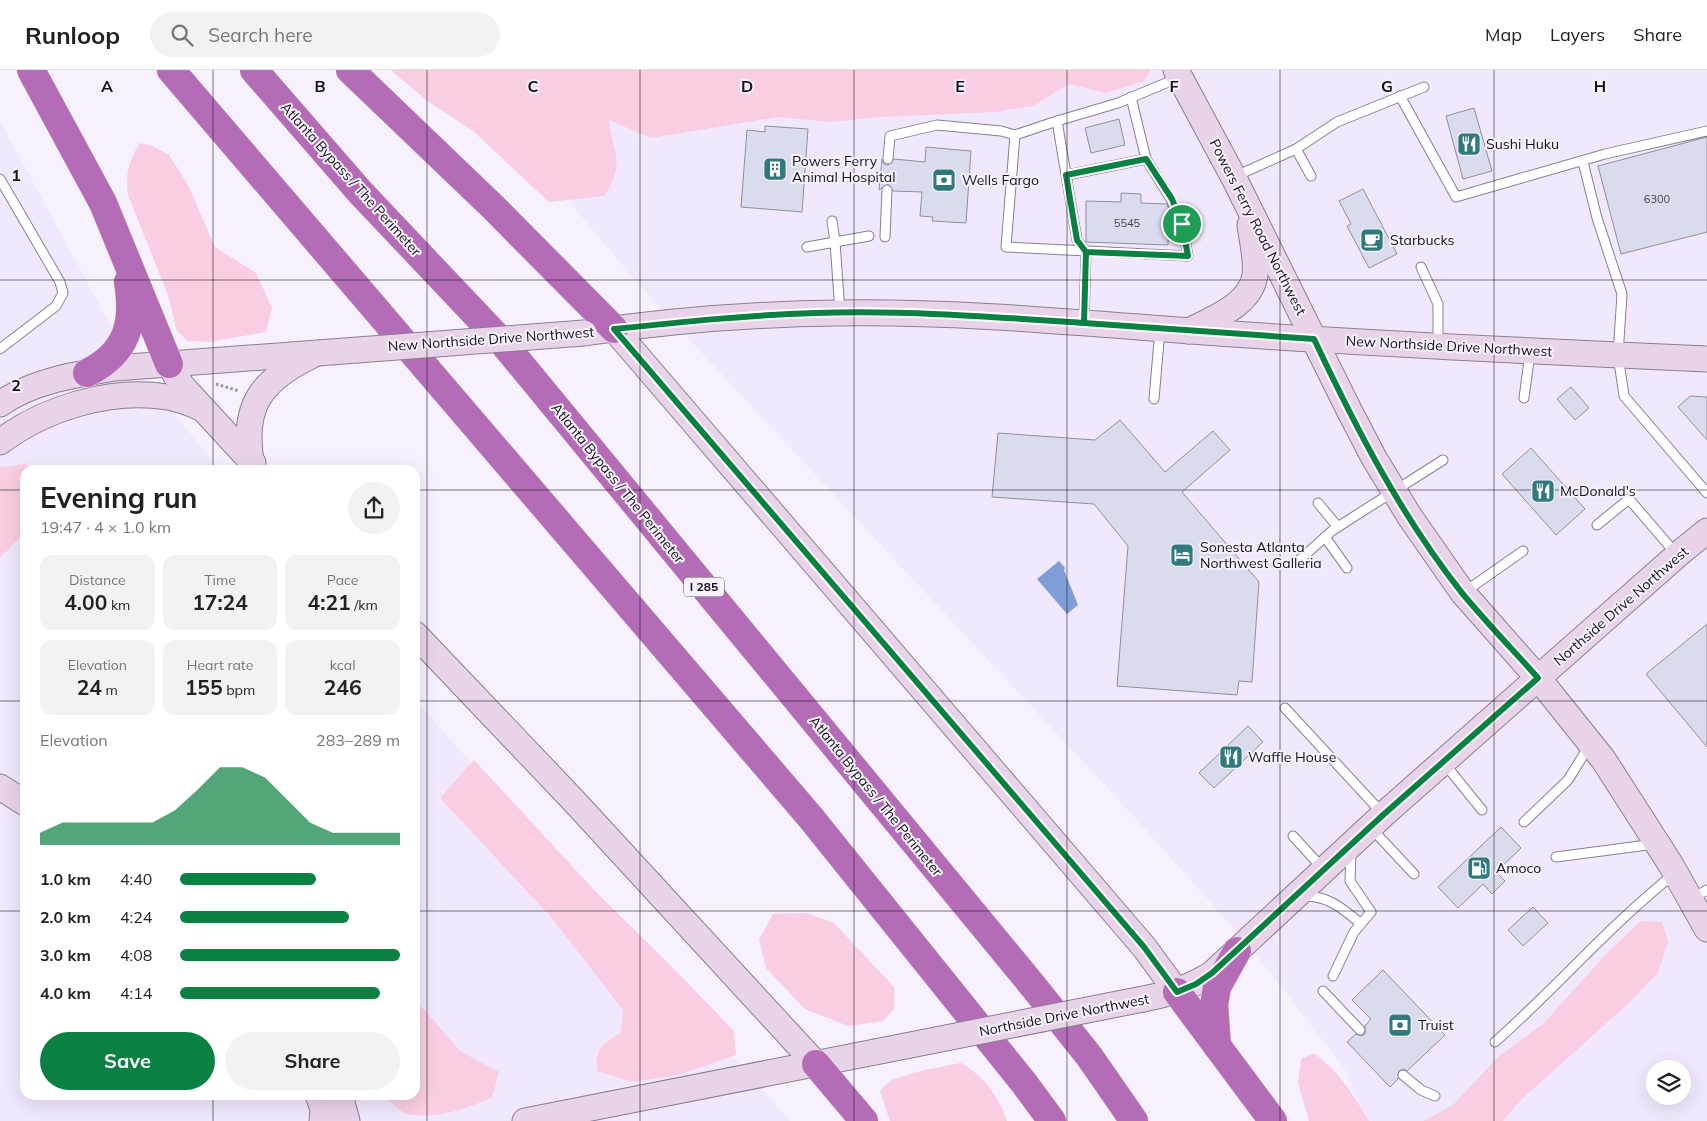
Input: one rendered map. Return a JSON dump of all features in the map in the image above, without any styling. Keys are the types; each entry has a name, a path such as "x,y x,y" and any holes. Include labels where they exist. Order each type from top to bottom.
{"highway":[{"path":"32,70 102,203 169,364"},
{"path":"171,70 811,818 1012,1068 1052,1121"},
{"name":"Atlanta Bypass / The Perimeter","path":"254,70 360,192 503,343 1033,986 1089,1056 1134,1121"},
{"path":"350,70 492,206 614,329"},
{"path":"87,373 100,366 113,355 127,332 130,317 130,295 122,248"},
{"path":"1216,1046 1214,1005 1217,987 1237,951"},
{"path":"1177,992 1273,1121"},
{"path":"816,1064 864,1121"}],"main road":[{"name":"Powers Ferry Road Northwest","path":"1178,73 1234,178 1353,418 1394,491 1463,593 1538,678 1591,744 1676,872 1699,894 1707,929"},
{"path":"1189,331 1232,307 1253,284 1255,262 1248,209"},
{"name":"New Northside Drive Northwest","path":"0,404 40,386 87,373 169,364 584,333 728,319 840,313 945,315 1314,339 1707,359"},
{"path":"614,329 1144,947 1177,992"},
{"path":"255,465 248,441 250,421 254,406 261,392 271,380 291,366 318,352"},
{"path":"169,364 182,386 254,465"},
{"path":"0,442 22,427 75,404 114,397 152,395 169,397 203,409"},
{"name":"Northside Drive Northwest","path":"525,1121 549,1118 1143,999 1177,992 1196,984 1237,951 1369,828 1677,555 1707,531"},
{"path":"420,639 573,800 816,1064"},
{"path":"0,787 20,799"},
{"path":"320,1100 323,1109 322,1121"},
{"path":"341,1100 347,1121"}],"lane":[{"path":"888,159 890,136 937,125 1001,131 1014,135 1131,97 1178,73"},
{"path":"1234,178 1296,148 1337,122 1424,87"},
{"path":"1400,96 1456,197 1583,162 1605,154 1707,130"},
{"path":"1014,135 1006,246 1086,252 1188,256 1182,224 1172,199 1146,159 1131,97"},
{"path":"1057,121 1077,240 1086,252 1084,323"},
{"path":"1296,148 1311,176"},
{"path":"1066,175 1146,159"},
{"path":"1583,162 1597,218 1622,294 1618,355 1624,396 1707,493"},
{"path":"0,179 56,275 62,293 56,306 0,349"},
{"path":"885,237 887,190"},
{"path":"832,221 840,313"},
{"path":"807,247 869,236"},
{"path":"1421,267 1438,304 1438,345"},
{"path":"1154,398 1160,328"},
{"path":"1524,398 1530,350"},
{"path":"1296,563 1338,527 1443,460"},
{"path":"1597,525 1629,499 1677,555"},
{"path":"1318,503 1338,527"},
{"path":"1325,537 1347,568"},
{"path":"1463,593 1523,551"},
{"path":"1285,708 1369,828 1414,874"},
{"path":"1524,822 1568,780 1591,744"},
{"path":"1443,762 1482,810"},
{"path":"1333,976 1360,923 1371,912 1350,881 1349,865 1369,828"},
{"path":"1292,836 1323,870"},
{"path":"1556,857 1659,844"},
{"path":"1495,1042 1636,905 1676,872"},
{"path":"1293,897 1319,897 1330,900 1360,923"},
{"path":"1324,991 1360,1030"},
{"path":"1403,1075 1420,1090 1434,1096"}],"path":[{"path":"214,383 240,392"}],"shaded area":[{"path":"391,70 1151,70 1144,81 1106,93 1069,84 1033,106 995,112 880,117 831,122 778,117 651,138 609,120 616,166 611,185 604,196 549,202 473,131 426,100"},
{"path":"458,70 1707,70 1707,1121 1365,1121 1345,1069 1248,944 1118,799 646,293"},
{"path":"0,121 127,356 216,465 20,465 20,1100 420,1100 420,706 790,1121 0,1121"},
{"path":"140,143 153,146 169,155 188,185 215,247 256,273 272,308 266,332 210,342 188,341 177,331 168,295 128,195 127,181 129,168 133,155"},
{"path":"25,464 26,465 20,465 20,537 0,558 0,467"},
{"path":"474,760 597,893 734,1031 736,1055 677,1075 633,1082 597,1071 597,1057 601,1048 609,1040 621,1033 623,1010 551,917 440,798"},
{"path":"807,913 834,923 894,987 894,1009 883,1021 848,1026 805,1009 766,968 759,940 773,914"},
{"path":"1641,921 1662,922 1668,942 1658,973 1630,1002 1521,1100 1503,1121 1423,1121 1453,1105 1499,1056 1543,1024 1607,953"},
{"path":"420,1005 460,1051 499,1072 492,1097 472,1106 437,1115 426,1116 404,1113 389,1100 420,1100"},
{"path":"1314,1053 1338,1076 1369,1121 1309,1121 1298,1083 1301,1059"},
{"path":"961,1063 983,1080 995,1095 1007,1121 890,1121 880,1091 891,1080 924,1070"}],"water":[{"path":"1059,561 1065,568 1064,570 1078,605 1067,614 1037,579"}],"building":[{"name":"Sushi Huku","path":"1474,108 1492,171 1463,179 1446,116"},
{"path":"1119,119 1125,145 1091,153 1085,128"},
{"name":"Powers Ferry Animal Hospital","path":"765,126 808,129 802,212 741,207 747,130 765,132"},
{"path":"1707,137 1707,232 1621,254 1598,166"},
{"name":"Wells Fargo","path":"926,147 971,151 966,223 932,221 933,217 920,216 922,192 893,191 888,184 879,190 882,159 884,164 888,165 894,159 925,162"},
{"name":"Starbucks","path":"1363,189 1397,254 1369,268 1347,226 1351,224 1339,201"},
{"path":"1121,193 1141,194 1141,203 1167,204 1169,210 1168,245 1086,242 1086,201 1121,202"},
{"path":"1571,387 1589,408 1575,420 1557,399"},
{"path":"1690,396 1707,397 1707,440 1678,407"},
{"name":"Sonesta Atlanta Northwest Galleria","path":"1120,420 1165,472 1213,431 1230,450 1182,492 1259,582 1252,682 1239,681 1237,695 1117,686 1128,546 1094,504 992,497 998,433 1095,440"},
{"name":"McDonald's","path":"1531,448 1585,509 1556,535 1502,474"},
{"path":"1707,624 1707,747 1646,674"},
{"name":"Waffle House","path":"1248,726 1263,742 1214,788 1199,773"},
{"name":"Amoco","path":"1501,827 1521,848 1496,872 1505,881 1492,894 1483,884 1458,908 1438,887"},
{"path":"1533,907 1548,923 1523,946 1508,930"},
{"name":"Truist","path":"1383,970 1445,1035 1407,1071 1404,1069 1399,1071 1398,1079 1390,1087 1347,1042 1356,1034 1361,1036 1365,1034 1365,1026 1371,1019 1352,1000"}],"place":[{"name":"Sushi Huku","path":"1469,144"},
{"name":"Powers Ferry Animal Hospital","path":"775,169"},
{"name":"Wells Fargo","path":"944,180"},
{"name":"Starbucks","path":"1372,240"},
{"name":"McDonald's","path":"1543,491"},
{"name":"Sonesta Atlanta Northwest Galleria","path":"1182,555"},
{"name":"Waffle House","path":"1231,757"},
{"name":"Amoco","path":"1479,868"},
{"name":"Truist","path":"1400,1025"}],"route":[{"path":"1182,224 1172,199 1146,159 1066,175 1077,240 1086,252 1084,323 1314,339 1374,458 1410,517 1463,593 1538,678 1383,815 1212,973 1196,984 1177,992 1162,969 1144,947 614,329 813,313 909,314 1084,323 1086,252 1188,256 1182,224"}]}
